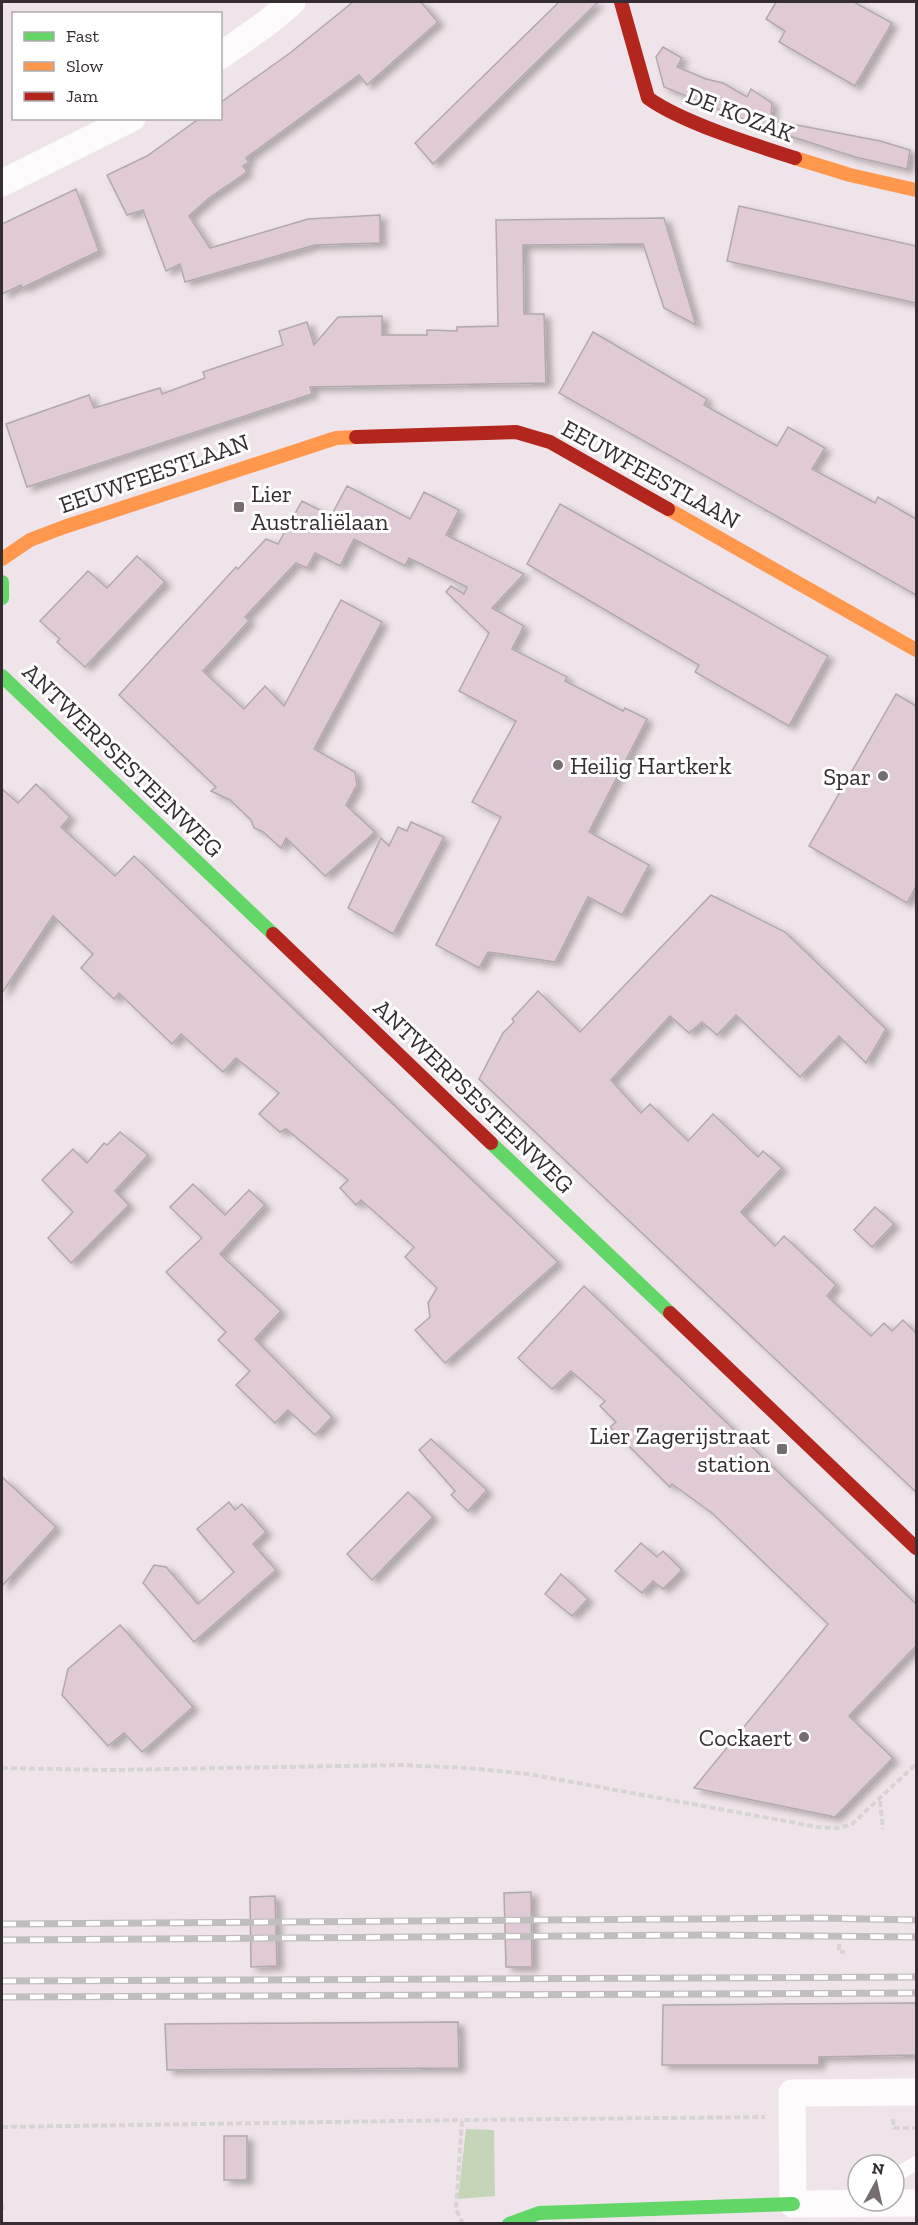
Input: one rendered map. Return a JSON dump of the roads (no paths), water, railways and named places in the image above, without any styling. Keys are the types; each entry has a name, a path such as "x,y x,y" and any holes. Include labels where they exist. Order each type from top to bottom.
{"street":[{"path":"222,55 292,2"},
{"name":"DE KOZAK","path":"621,2 648,98 659,106 752,145 794,159 881,184 916,190"},
{"path":"2,183 128,120"},
{"name":"EEUWFEESTLAAN","path":"2,560 30,540 64,527 336,438 516,432 550,442 916,650"},
{"path":"2,582 2,598"},
{"name":"ANTWERPSESTEENWEG","path":"2,676 916,1548"},
{"path":"793,2204 793,2105 916,2092"},
{"path":"509,2223 539,2213 846,2200"}],"railway":[{"path":"2,1924 816,1918 916,1920"},
{"path":"2,1940 701,1935 916,1937"},
{"path":"2,1981 916,1977"},
{"path":"2,1997 916,1993"}],"place":[{"name":"Lier Australiëlaan","path":"239,507"},
{"name":"Heilig Hartkerk","path":"558,765"},
{"name":"Spar","path":"883,776"},
{"name":"Lier Zagerijstraat station","path":"782,1449"},
{"name":"Cockaert","path":"804,1737"}]}
